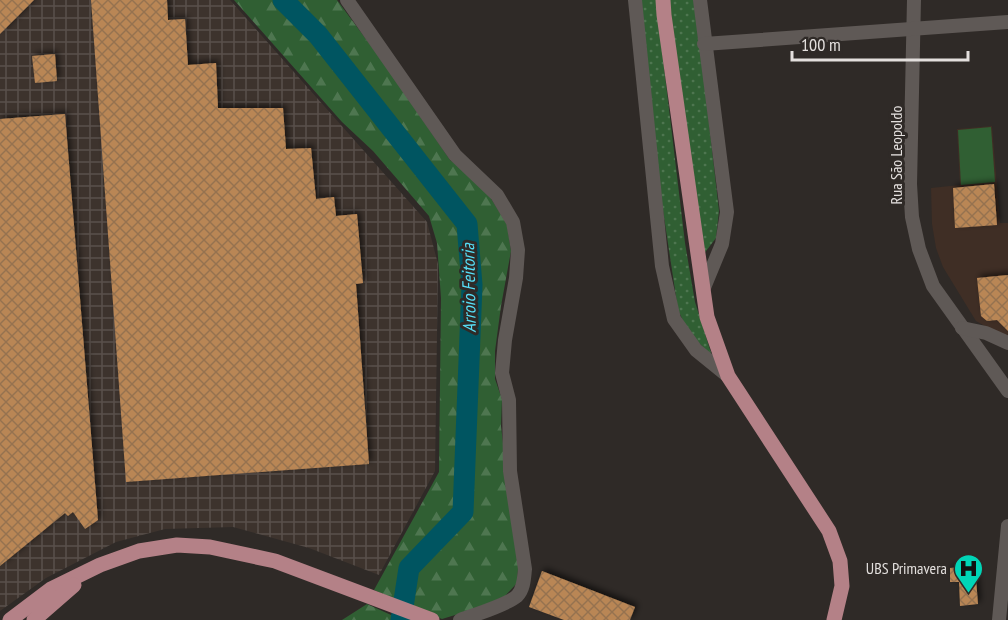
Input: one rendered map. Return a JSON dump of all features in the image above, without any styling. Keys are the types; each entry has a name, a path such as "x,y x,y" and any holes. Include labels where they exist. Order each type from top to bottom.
{"main road":[{"path":"663,0 707,317 728,376 830,531 840,561 842,586 834,620"},
{"path":"10,620 51,589 100,565 139,551 177,545 210,547 275,561 432,620"},
{"path":"34,620 100,565"}],"street":[{"path":"347,0 455,155 497,195 513,222 518,250 516,278 505,340 502,373 509,400 510,471 525,569 524,584 518,596 460,620"},
{"path":"636,0 662,266 674,319 696,350 728,376"},
{"path":"700,0 727,212 722,244 703,290"},
{"name":"Rua São Leopoldo","path":"914,0 910,184 912,217 919,249 933,286 1007,386"},
{"path":"704,44 1008,22"},
{"path":"962,328 986,333 1008,343"},
{"path":"999,620 1006,568 1008,526"}],"shaded area":[{"path":"0,0 230,0 427,222 438,264 435,471 379,575 309,548 233,527 165,529 116,542 46,578 0,611"},
{"path":"992,126 1000,223 1008,223 1008,339 976,321 943,267 936,248 932,224 931,188 960,185 957,129"}],"green space":[{"path":"234,0 337,0 383,62 450,160 467,173 490,197 507,224 511,251 495,351 495,379 502,399 501,426 519,555 517,583 505,596 478,608 442,619 374,590 439,472 441,298 437,243 429,216 373,151 342,122"},
{"path":"640,0 656,0 685,243 695,302 712,356 689,333 678,310 661,197"},
{"path":"669,0 695,0 719,211 716,238 703,255"},
{"path":"991,127 995,182 961,185 958,130"},
{"path":"367,604 402,620 342,620"}],"building":[{"path":"0,0 34,0 0,34"},
{"path":"91,0 167,0 168,20 185,19 188,65 216,63 218,108 283,108 286,149 311,148 316,199 334,197 336,216 357,214 363,283 356,284 369,464 126,482"},
{"path":"55,54 57,81 35,83 32,56"},
{"path":"65,114 98,520 85,529 73,512 68,516 65,513 0,566 0,119"},
{"path":"994,184 997,225 955,228 953,188"},
{"path":"1008,275 1008,331 997,320 987,321 981,316 977,278"},
{"name":"UBS Primavera","path":"975,566 978,604 960,606 959,582 950,582 950,568"},
{"path":"542,571 635,607 630,620 564,620 529,607"}],"waterway":[{"name":"Arroio Feitoria","path":"283,0 318,35 467,224 472,285 463,512 409,568 401,620"}],"place":[{"name":"UBS Primavera","path":"968,594"}]}
